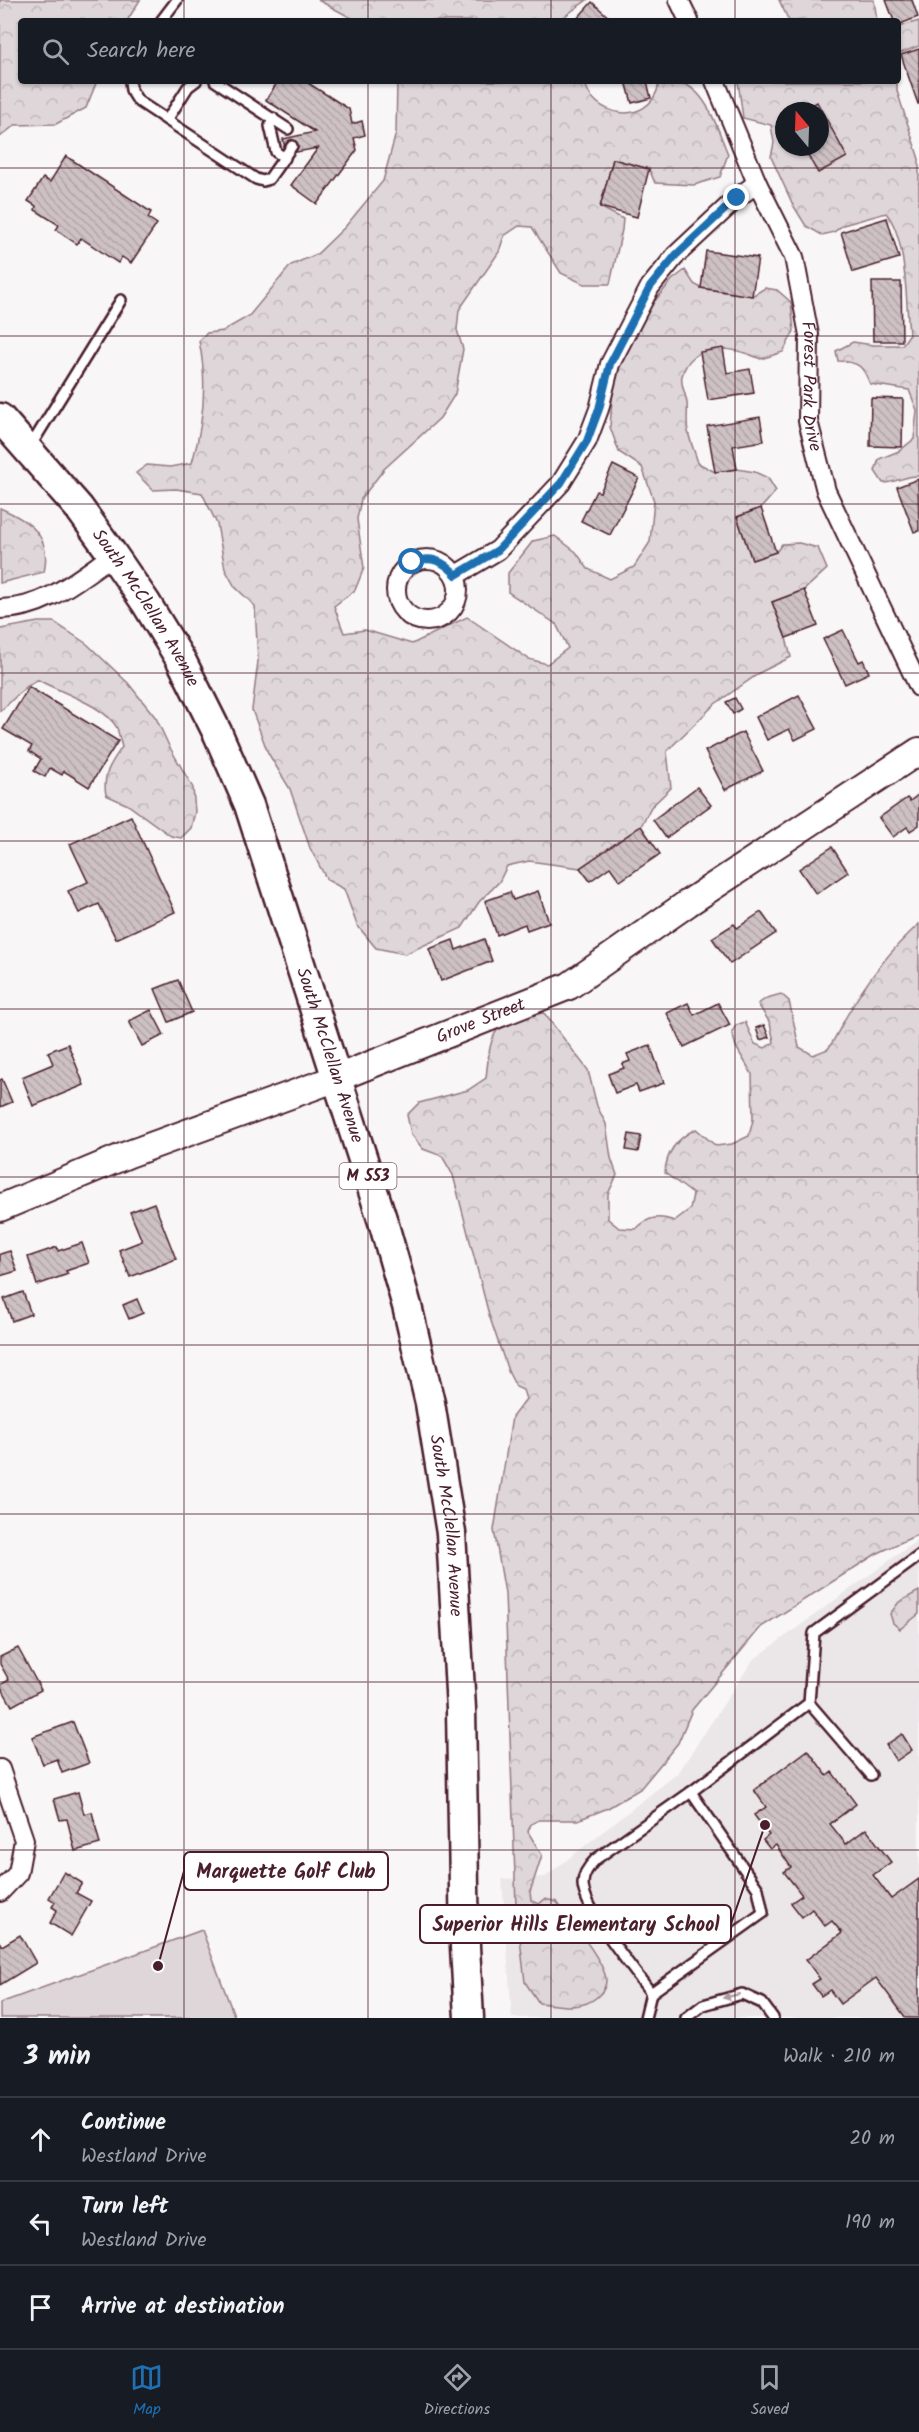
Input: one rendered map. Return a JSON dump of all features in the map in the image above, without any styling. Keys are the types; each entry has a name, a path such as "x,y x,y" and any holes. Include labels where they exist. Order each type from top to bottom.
{"main road":[{"name":"South McClellan Avenue","path":"0,418 79,508 113,555 182,662 218,734 249,805 384,1225 407,1306 430,1402 452,1533 461,1709 465,1947 469,2018"},
{"name":"Grove Street","path":"0,1208 129,1154 337,1078 568,986 919,751"}],"street":[{"path":"679,0 688,18"},
{"name":"Forest Park Drive","path":"716,84 757,183 794,257 810,335 808,421 825,492 919,687"},
{"path":"456,575 498,550 561,483 587,441 599,409 610,364 650,287 676,255 737,198 757,183"},
{"path":"0,609 13,609 39,602 113,555"},
{"path":"0,1769 24,1840 18,1873 0,1892"}],"lane":[{"path":"163,18 177,0"},
{"path":"130,84 131,90 138,101 263,181 269,180 292,146"},
{"path":"167,120 192,84"},
{"path":"220,84 288,129"},
{"path":"273,118 270,126 276,152 285,158"},
{"path":"29,449 121,300"},
{"path":"871,1775 809,1703 814,1633 919,1556"},
{"path":"651,1993 594,1914 585,1895 583,1882 590,1865 809,1703"},
{"path":"645,2018 651,1993 763,1913 758,1889 691,1792"},
{"path":"686,2018 703,2005 742,1994 762,2003 773,2018"}],"shaded area":[{"path":"919,1539 919,2018 512,2018 502,1879 545,1877 678,1773 753,1660"}],"green space":[{"path":"0,0 140,0 129,18 18,18 18,84 96,84 86,108 56,124 15,125 0,137"},
{"path":"318,0 587,0 562,18 351,18"},
{"path":"779,0 874,0 877,18 788,18"},
{"path":"919,21 919,46 901,53 901,26"},
{"path":"397,84 586,84 589,93 608,109 632,112 644,108 653,98 659,84 682,84 696,92 705,102 728,154 720,177 694,185 655,183 649,169 613,159 600,207 623,219 610,284 584,284 561,273 532,227 519,226 504,236 499,252 459,310 457,330 463,349 455,394 440,418 384,469 361,499 357,519 364,568 355,590 334,606 344,633 365,630 412,644 467,617 529,659 547,664 568,648 556,624 508,592 508,573 533,541 555,536 576,552 588,569 610,579 634,567 650,542 654,501 642,467 619,452 610,427 613,386 624,347 654,302 672,280 685,270 694,284 701,288 752,296 765,288 777,290 791,302 794,331 783,352 761,359 739,351 715,349 695,356 687,364 682,376 682,386 687,403 687,428 698,463 715,472 737,469 755,472 768,478 776,491 761,508 737,517 752,560 776,552 782,544 799,543 818,548 827,569 804,590 772,602 791,657 761,672 715,704 667,751 671,788 651,807 641,826 580,868 529,861 507,866 499,882 479,902 462,928 405,954 376,948 357,925 344,889 327,880 310,848 290,789 268,753 252,710 258,661 255,606 235,587 225,569 217,524 202,493 176,489 153,490 136,473 147,465 170,467 192,463 202,417 204,387 199,341 207,333 223,331 249,316 291,265 317,254 345,227 383,181 396,133"},
{"path":"738,84 897,84 897,91 919,159 919,476 883,483 875,471 879,459 899,451 914,439 917,410 909,390 870,384 859,366 851,362 838,361 836,351 853,342 902,345 909,335 902,253 893,224 886,213 843,225 834,232 822,235 806,226 793,205 771,157 774,143 771,125 743,118"},
{"path":"0,508 21,518 42,539 46,559 44,572 0,583"},
{"path":"38,622 54,622 87,644 128,683 156,718 193,788 195,812 191,828 181,838 171,836 128,805 106,795 106,775 122,747 117,728 103,713 82,700 38,680 0,711 0,629"},
{"path":"919,924 919,1534 876,1554 761,1627 692,1710 678,1743 640,1789 608,1808 578,1820 539,1820 531,1824 528,1832 542,1855 530,1892 531,1900 539,1904 545,1899 557,1902 594,1953 605,1973 606,1981 599,1995 584,2004 570,2006 539,2003 525,1982 516,1905 505,1593 494,1530 512,1417 526,1399 523,1390 516,1387 508,1371 489,1315 453,1175 442,1156 423,1149 411,1134 407,1115 419,1103 468,1090 486,1078 490,1048 497,1030 514,1019 544,1013 588,1070 597,1106 606,1124 611,1158 617,1175 608,1194 608,1219 619,1228 636,1229 654,1218 674,1221 690,1209 693,1194 665,1173 670,1152 678,1141 696,1129 716,1146 732,1144 749,1136 753,1120 752,1074 736,1047 732,1032 736,1025 745,1022 755,1044 765,1048 774,1042 770,1023 758,1004 767,998 781,994 789,1001 799,1047 813,1055 828,1049 870,979 888,956"},
{"path":"919,1591 919,1614 900,1629 893,1623 890,1614 899,1602"},
{"path":"202,1930 235,2018 0,2018 0,2003"}],"building":[{"path":"886,0 912,0 918,17 901,24 901,18 893,18"},
{"path":"592,2 610,18 578,18"},
{"path":"919,49 919,104 918,104 901,55"},
{"path":"276,84 310,84 349,109 352,124 362,121 365,135 354,138 357,150 317,204 291,185 318,148 286,154 283,139 315,132 266,100"},
{"path":"627,84 648,84 651,98 632,103"},
{"path":"829,124 847,157 818,173 808,156 829,156"},
{"path":"66,156 151,212 148,218 157,224 131,263 122,257 118,263 81,238 77,244 56,230 59,225 35,210 36,206 28,201 43,178 50,182"},
{"path":"613,159 649,169 637,217 600,207"},
{"path":"887,218 899,258 853,272 841,232"},
{"path":"706,251 758,258 752,296 701,288"},
{"path":"872,282 901,282 902,341 873,341"},
{"path":"723,348 727,373 750,369 754,393 708,400 700,352"},
{"path":"871,398 903,399 902,447 870,446"},
{"path":"760,417 764,441 733,446 737,469 715,472 707,426"},
{"path":"613,465 639,478 610,535 581,521 596,491 600,492"},
{"path":"918,479 919,531 914,532 897,487"},
{"path":"761,508 776,552 752,560 737,517"},
{"path":"804,590 818,626 786,638 772,602"},
{"path":"843,630 859,662 863,660 869,673 845,684 823,639"},
{"path":"29,687 118,741 89,787 64,771 62,775 50,768 45,777 34,771 41,759 29,751 32,746 3,729"},
{"path":"799,695 817,729 795,740 789,729 767,740 756,717"},
{"path":"735,698 741,709 733,714 726,702"},
{"path":"743,732 763,771 725,790 705,751"},
{"path":"697,787 711,805 666,838 653,820"},
{"path":"919,794 919,825 910,831 907,827 893,837 879,818 907,798 910,801"},
{"path":"131,816 175,912 116,939 99,904 79,913 68,891 88,882 70,844"},
{"path":"641,826 660,854 620,881 610,867 590,881 580,868"},
{"path":"832,847 848,872 816,894 799,869"},
{"path":"538,891 549,922 527,930 525,924 497,935 485,901 510,892 513,900"},
{"path":"761,912 776,933 730,964 712,938 734,924 737,928"},
{"path":"484,939 492,961 441,981 429,949 453,940 456,950"},
{"path":"178,980 192,1012 169,1022 155,989"},
{"path":"688,1003 694,1015 718,1003 730,1025 684,1047 667,1013"},
{"path":"151,1010 164,1035 142,1046 129,1021"},
{"path":"764,1025 769,1037 760,1040 756,1028"},
{"path":"68,1044 84,1085 33,1106 22,1077 53,1064 48,1052"},
{"path":"650,1045 664,1083 639,1092 636,1085 615,1093 608,1074 624,1068 622,1064 630,1061 627,1054"},
{"path":"2,1079 12,1102 0,1107 0,1080"},
{"path":"629,1134 641,1136 638,1152 626,1150"},
{"path":"154,1203 176,1259 130,1277 119,1250 142,1241 130,1212"},
{"path":"82,1243 89,1263 66,1271 68,1274 37,1285 28,1257 57,1247 58,1251"},
{"path":"10,1251 17,1271 0,1276 0,1254"},
{"path":"23,1292 31,1314 12,1321 4,1299"},
{"path":"137,1299 143,1313 129,1319 123,1305"},
{"path":"18,1648 41,1690 12,1706 0,1685 9,1680 0,1664 0,1657"},
{"path":"73,1722 89,1763 62,1773 57,1759 43,1764 32,1737"},
{"path":"902,1734 912,1750 896,1761 886,1745"},
{"path":"808,1750 827,1776 832,1772 856,1804 830,1824 846,1844 866,1829 891,1862 873,1875 891,1899 919,1879 919,2018 906,2018 876,1978 840,2004 830,1990 821,1996 812,1984 820,1979 806,1960 842,1933 832,1921 825,1926 812,1909 802,1917 791,1903 802,1895 784,1872 791,1867 776,1845 770,1849 763,1840 769,1835 754,1815 766,1807 754,1790"},
{"path":"78,1792 84,1814 92,1812 100,1844 75,1851 67,1819 60,1820 54,1799"},
{"path":"64,1872 82,1883 76,1893 91,1901 71,1936 50,1923 57,1910 52,1907 55,1902 49,1898"},
{"path":"20,1935 36,1963 0,1985 0,1943 2,1946"}],"place":[{"name":"Superior Hills Elementary School","path":"765,1825"},
{"name":"Marquette Golf Club","path":"158,1966"}],"route":[{"path":"412,562 424,558 437,560 448,565 456,575 498,550 561,483 587,441 599,409 610,364 650,287 676,255 737,198"}]}
